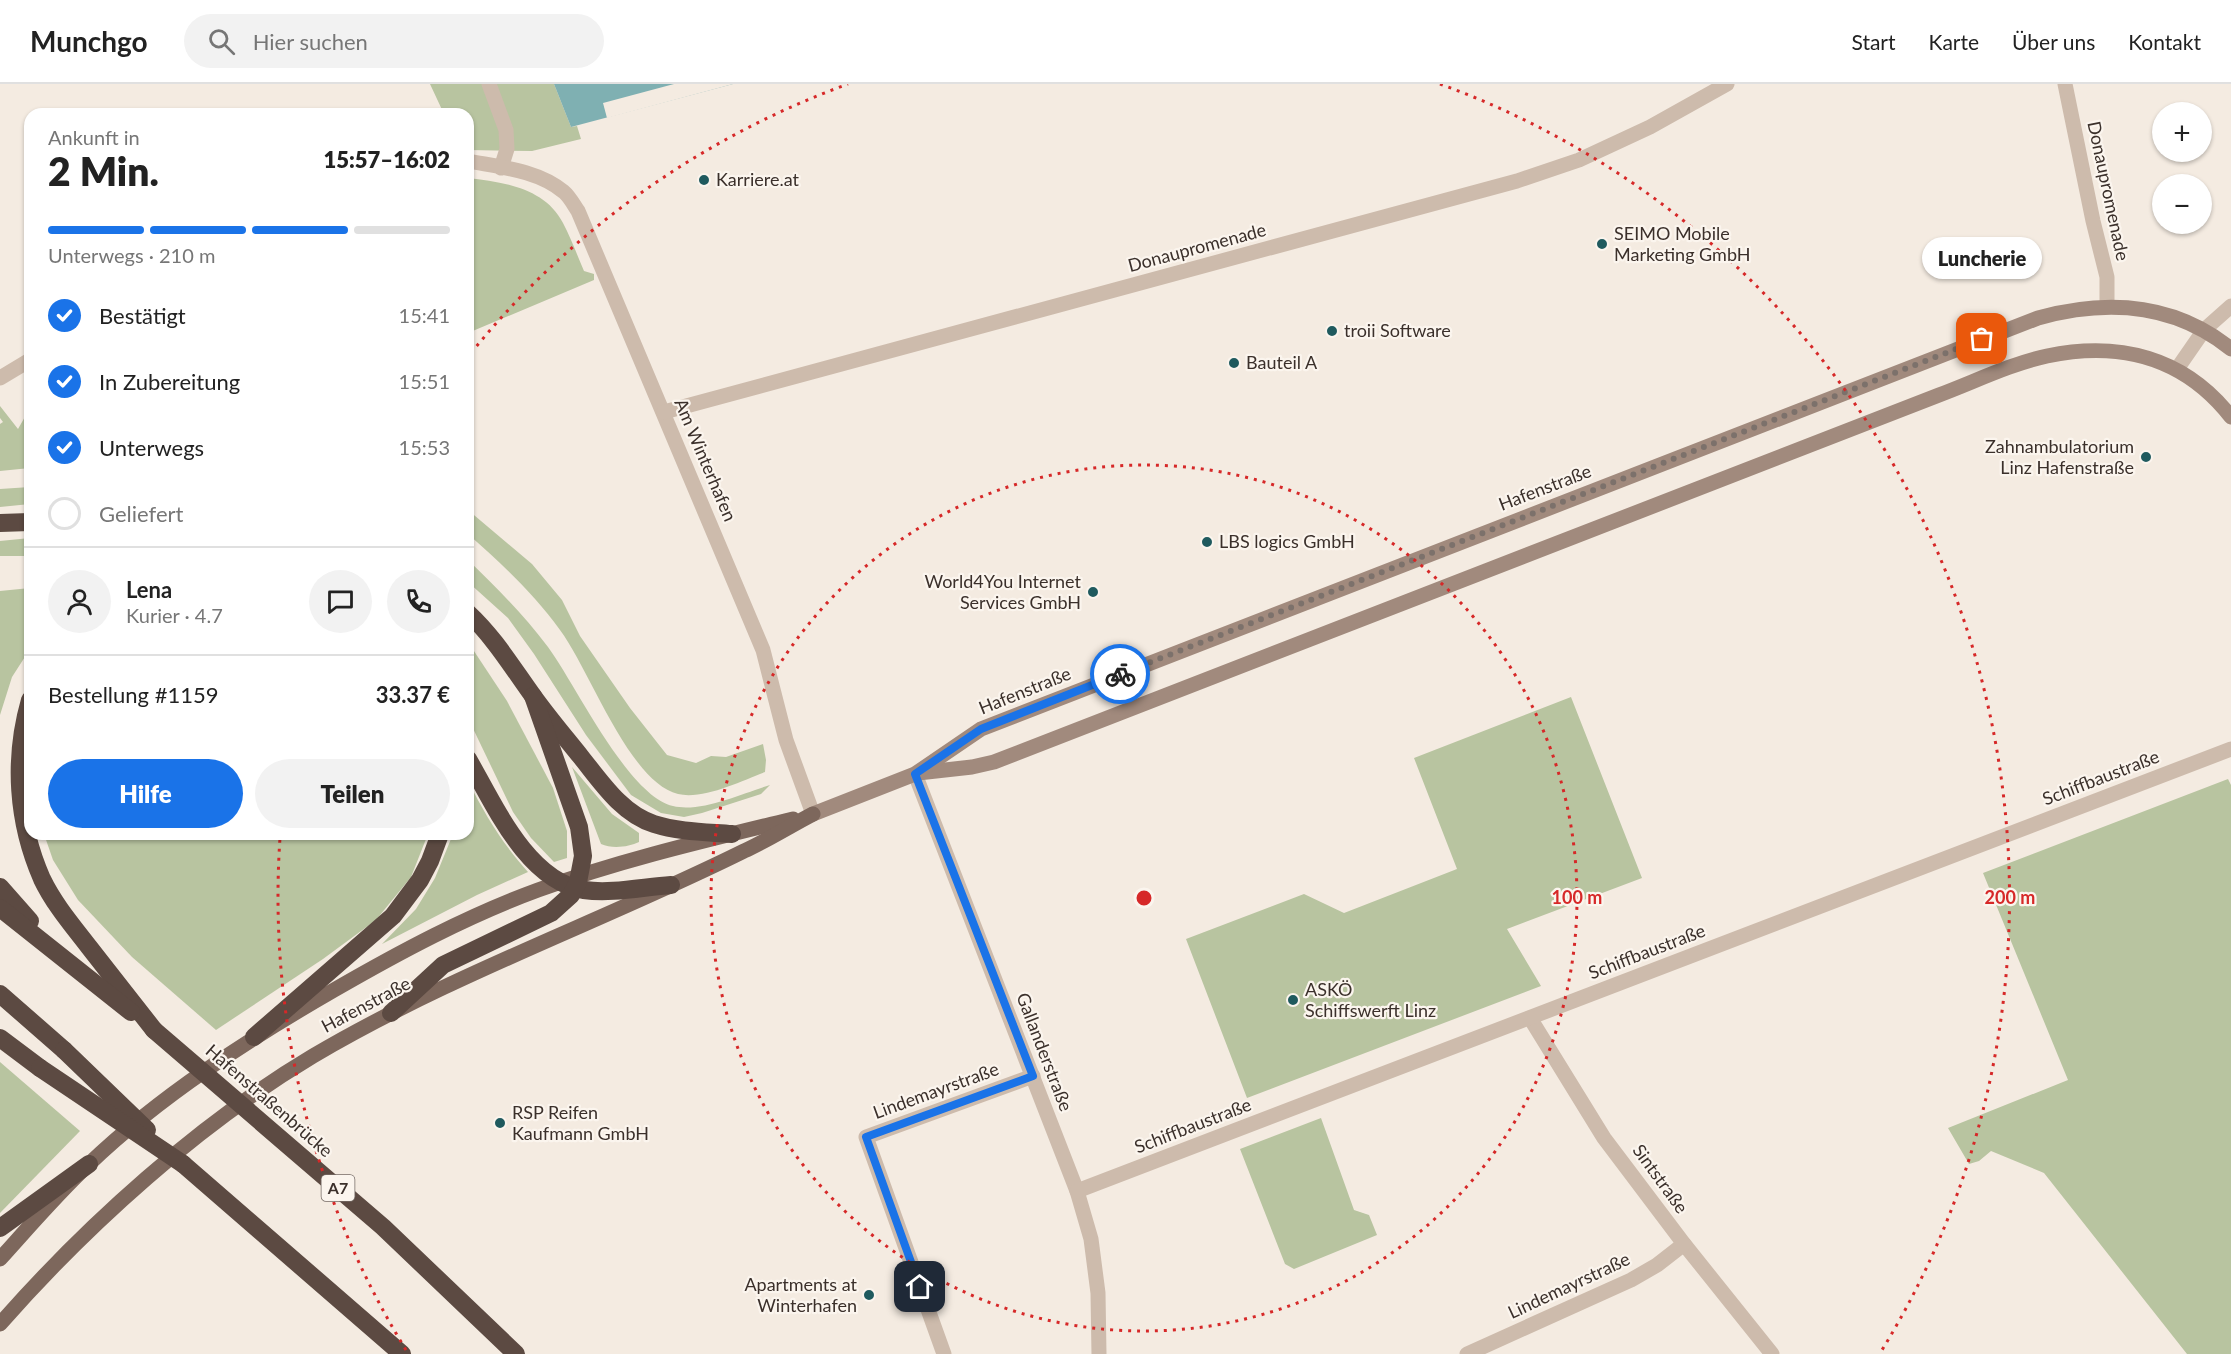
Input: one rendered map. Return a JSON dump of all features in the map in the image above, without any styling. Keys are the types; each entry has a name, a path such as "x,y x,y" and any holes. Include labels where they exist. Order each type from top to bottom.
{"highway":[{"path":"0,524 24,522"},
{"path":"474,620 513,665 533,696 613,796 641,819 669,828 732,834"},
{"path":"391,1013 443,965 560,907 584,856 579,827 533,696"},
{"path":"24,722 19,782 24,820"},
{"path":"474,770 518,843 550,877 595,891 671,885"},
{"path":"30,840 43,880 60,909 126,1003"},
{"path":"254,1037 393,916 420,880 438,840"},
{"path":"0,886 59,954"},
{"path":"0,908 126,1003"},
{"path":"0,994 64,1050 183,1164 402,1354"},
{"name":"Hafenstraßenbrücke","path":"126,1003 154,1030 383,1227 516,1354"},
{"path":"0,1038 40,1068 183,1164"},
{"path":"0,1228 89,1164"}],"main road":[{"name":"Hafenstraße","path":"0,1324 106,1215 205,1130 313,1056 391,1013 513,954 745,851 813,814 915,774 981,729 2010,328 2062,312 2107,306 2142,309 2168,315 2204,330 2231,349"},
{"name":"Hafenstraße","path":"915,774 994,762 2020,364 2045,357 2075,351 2112,350 2149,357 2177,369 2210,394 2231,417"},
{"name":"Hafenstraße","path":"0,1259 89,1164 176,1093 254,1037 435,934 500,905 631,860 813,814"}],"street":[{"path":"489,84 506,130 507,149 501,168"},
{"name":"Donaupromenade","path":"664,412 1517,181 1579,160 1650,127 1727,84"},
{"name":"Donaupromenade","path":"2065,84 2107,277 2107,306"},
{"name":"Am Winterhafen","path":"474,162 529,174 546,181 564,192 578,211 763,650 786,740 813,814"},
{"path":"2177,369 2204,330 2231,306"},
{"path":"0,378 24,364"},
{"name":"Schiffbaustraße","path":"1077,1191 2231,749"},
{"name":"Gallanderstraße","path":"915,774 1077,1191 1091,1239 1098,1293 1100,1354"},
{"name":"Sintstraße","path":"1530,1018 1605,1138 1684,1244 1772,1354"},
{"name":"Lindemayrstraße","path":"944,1354 866,1137 1033,1076"},
{"name":"Lindemayrstraße","path":"1467,1354 1631,1280 1657,1265 1684,1244"}],"green space":[{"path":"430,84 554,84 571,127 577,126 581,139 532,151 474,150 474,108 441,108"},
{"path":"474,179 522,189 545,202 563,223 584,271 594,274 594,280 474,330"},
{"path":"0,406 18,429 24,418 24,469 0,471 0,424 3,422 0,418"},
{"path":"24,487 24,505 0,507 0,489"},
{"path":"474,515 532,564 562,600 580,636 630,708 667,755 696,763 711,756 726,757 763,744 766,760 765,772 722,789 699,794 678,794 660,785 643,769 627,747 560,630 517,579 474,539"},
{"path":"24,539 24,556 0,556 0,541"},
{"path":"474,566 539,635 621,761 638,782 656,798 673,806 696,807 770,785 761,794 684,817 661,813 631,795 586,735 508,618 474,587"},
{"path":"24,589 24,658 12,677 0,715 0,591"},
{"path":"474,651 507,701 553,788 567,831 567,858 554,862 531,838 513,812 474,731"},
{"path":"1571,697 1642,878 1507,929 1541,986 1247,1098 1186,939 1304,894 1344,913 1457,869 1414,758"},
{"path":"572,767 612,814 639,833 639,842 620,847 601,844"},
{"path":"2228,779 2231,785 2231,1354 2187,1354 2044,1173 1991,1151 1979,1161 1969,1164 1948,1128 2068,1080 1983,873"},
{"path":"474,793 495,828 528,872 477,895 382,944 416,909 435,878 451,840 474,840"},
{"path":"46,840 426,840 411,877 376,920 323,959 216,1030 132,957 78,900 53,860"},
{"path":"0,1062 80,1131 0,1213"},
{"path":"1321,1118 1354,1210 1369,1215 1377,1235 1294,1269 1285,1264 1240,1149"}],"water":[{"path":"554,84 733,84 571,127"}],"pier":[{"path":"674,84 733,84 607,118 603,103"}],"way so far":[{"path":"1120,674 1982,339"}],"place":[{"name":"Karriere.at","path":"704,180"},
{"name":"SEIMO Mobile Marketing GmbH","path":"1602,244"},
{"name":"troii Software","path":"1332,331"},
{"name":"Luncherie","path":"1982,339"},
{"name":"Bauteil A","path":"1234,363"},
{"name":"Zahnambulatorium Linz Hafenstraße","path":"2146,457"},
{"name":"LBS logics GmbH","path":"1207,542"},
{"name":"World4You Internet Services GmbH","path":"1093,592"},
{"name":"ASKÖ Schiffswerft Linz","path":"1293,1000"},
{"name":"RSP Reifen Kaufmann GmbH","path":"500,1123"},
{"name":"Apartments at Winterhafen","path":"869,1295"}],"route":[{"path":"920,1287 866,1137 1033,1076 915,774 981,729 1120,674"}]}
